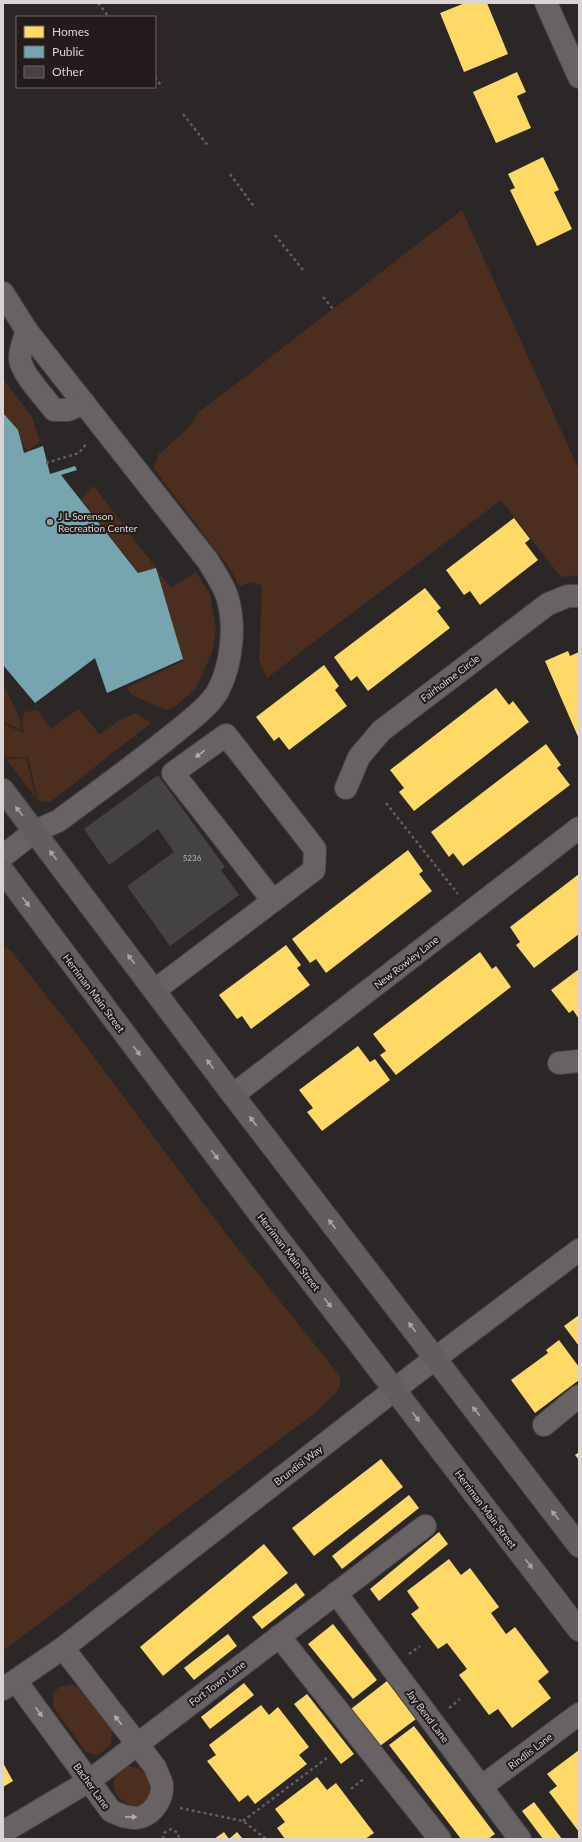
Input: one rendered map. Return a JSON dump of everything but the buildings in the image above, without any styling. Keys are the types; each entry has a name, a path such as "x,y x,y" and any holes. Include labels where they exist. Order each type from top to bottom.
{"main road":[{"path":"3,790 233,1095 579,1546"},
{"name":"Herriman Main Street","path":"3,871 261,1216 579,1630"}],"street":[{"path":"546,3 579,77"},
{"path":"3,294 27,331 208,561 219,579 227,597 232,622 231,645 226,670 218,692 196,716 58,822 35,831 3,856"},
{"name":"Fairholme Circle","path":"346,788 359,757 381,731 548,604 568,596 579,596"},
{"path":"155,990 273,901 314,870 315,849 226,735 173,773 273,901"},
{"name":"New Rowley Lane","path":"233,1095 579,828"},
{"name":"Brundisi Way","path":"10,1685 63,1648 435,1358 579,1250"},
{"path":"544,1425 579,1396"},
{"name":"Fort Town Lane","path":"3,1832 89,1781 425,1526"},
{"name":"Jay Bend Lane","path":"336,1593 520,1839"},
{"path":"279,1636 440,1839"},
{"name":"Bacher Lane","path":"10,1685 89,1781 111,1811 124,1817 141,1817 151,1811 159,1802 162,1785 155,1768 63,1648"},
{"name":"Rindlis Lane","path":"481,1787 579,1714"}],"path":[{"path":"98,3 108,16"},
{"path":"156,78 162,87"},
{"path":"183,114 209,147"},
{"path":"230,174 255,208"},
{"path":"275,235 303,270"},
{"path":"323,297 332,309"},
{"path":"46,463 79,453 90,439"},
{"path":"386,803 462,898"},
{"path":"243,1822 327,1758"},
{"path":"193,1812 243,1822 266,1839"},
{"path":"163,1839 164,1833 171,1829 178,1833 180,1839"}],"shaded area":[{"path":"462,210 579,470 579,575 561,577 501,500 267,678 259,660 262,586 254,582 239,586 229,567 154,469 158,455 188,428 199,412"},
{"path":"3,379 32,417 40,441 28,451 3,417"},
{"path":"94,486 171,588 196,572 210,595 216,630 212,652 196,688 176,706 166,710 132,695 126,688 183,661 155,569 138,572 81,499"},
{"path":"3,684 20,719 21,730 3,722"},
{"path":"78,709 100,735 118,721 136,713 151,723 50,802 38,801 28,757 3,757 3,724 24,733 22,723 25,712 37,710 51,729"},
{"path":"26,758 36,798 6,759"},
{"path":"3,945 12,952 86,1046 223,1230 340,1376 340,1385 336,1393 314,1414 184,1511 3,1651"},
{"path":"72,1684 84,1693 112,1730 111,1745 98,1755 86,1752 53,1707 53,1694 59,1687"},
{"path":"126,1766 142,1770 149,1783 150,1793 146,1801 137,1806 127,1804 119,1797 114,1789 113,1785 118,1773"}],"place":[{"name":"J L Sorenson Recreation Center","path":"50,522"}]}
